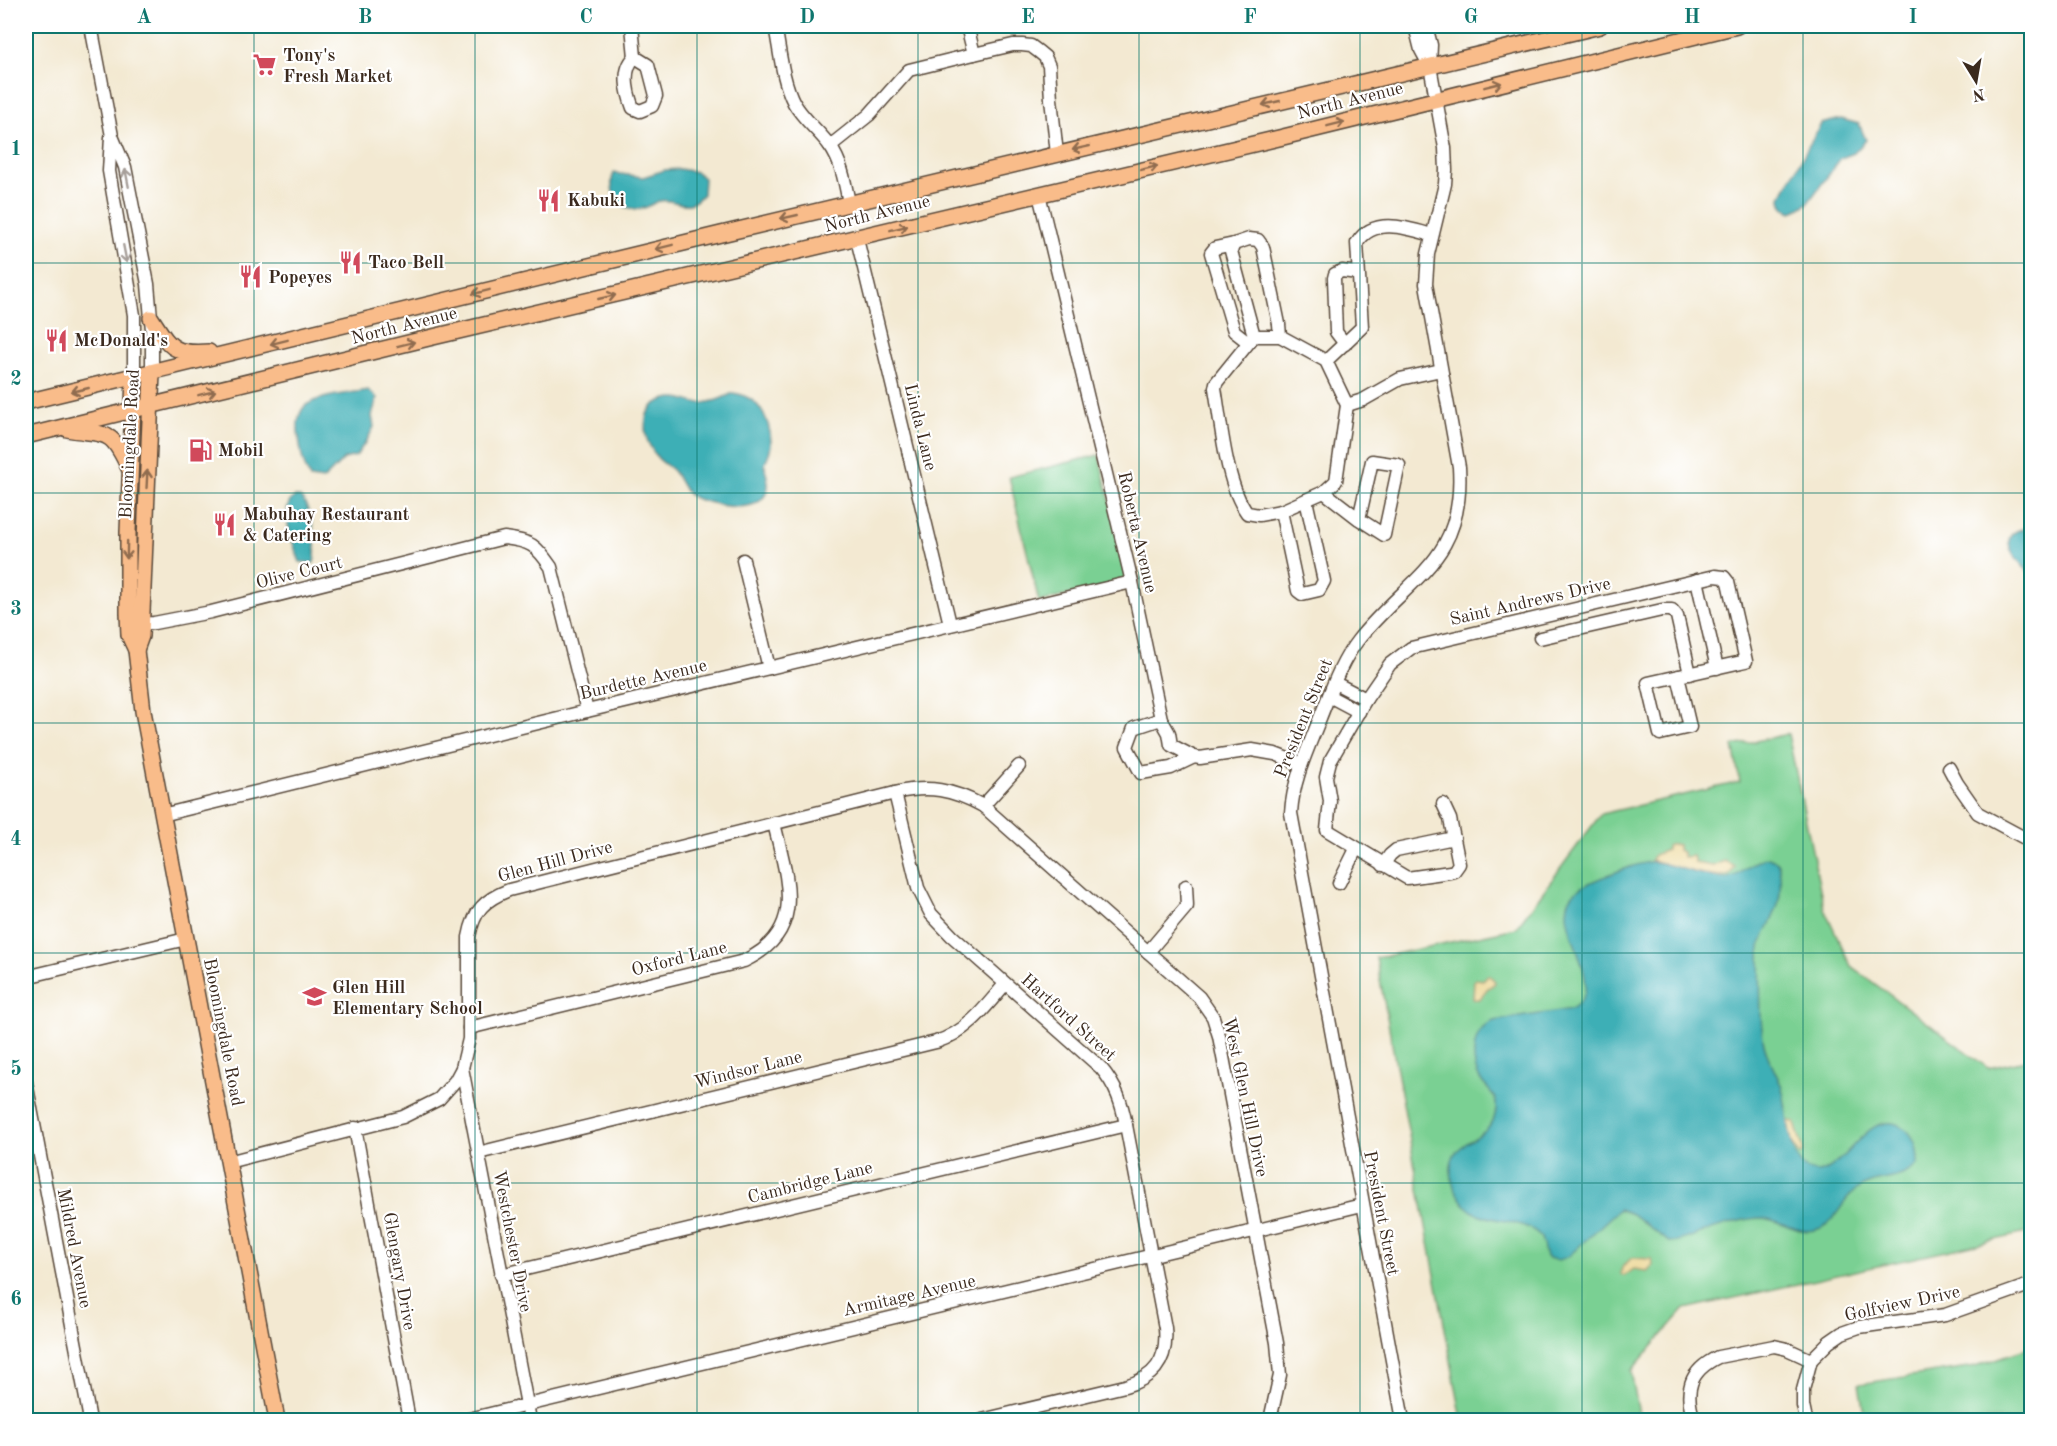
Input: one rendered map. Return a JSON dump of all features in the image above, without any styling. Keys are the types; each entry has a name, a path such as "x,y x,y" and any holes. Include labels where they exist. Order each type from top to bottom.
{"main road":[{"name":"North Avenue","path":"26,402 849,203 1600,26"},
{"name":"North Avenue","path":"26,436 1737,26"},
{"path":"151,318 168,344 181,352 245,350"},
{"name":"Bloomingdale Road","path":"136,650 141,636 152,373"},
{"name":"Bloomingdale Road","path":"134,377 130,470 129,635 136,650 142,704 162,815 278,1420"},
{"path":"60,428 111,437 119,446 130,470"}],"street":[{"name":"Bloomingdale Road","path":"91,26 112,136 125,167 148,284 152,373"},
{"path":"632,26 635,57"},
{"path":"775,26 789,93 801,113 830,146 843,172 849,203"},
{"path":"967,26 974,54"},
{"name":"President Street","path":"1415,26 1421,50 1430,66"},
{"name":"President Street","path":"1403,1420 1292,829 1292,797 1301,764 1346,657 1359,640 1436,559 1452,530 1460,495 1459,467 1426,284 1426,266 1445,184 1446,170 1445,148 1430,66 1431,45 1426,26"},
{"path":"830,146 869,115 909,70 1013,45 1022,45 1031,46 1044,57 1049,66 1058,154"},
{"name":"Bloomingdale Road","path":"112,136 109,171 134,315 134,377"},
{"name":"Roberta Avenue","path":"1039,194 1132,582 1161,719 1169,733 1171,744 1194,757"},
{"path":"1326,361 1362,327 1358,243 1363,234 1371,229 1396,226 1432,236"},
{"name":"Linda Lane","path":"857,238 950,624"},
{"path":"1251,339 1216,383 1215,388 1224,442 1239,503 1247,513 1259,514 1281,511 1324,492 1336,481 1347,405 1326,361 1280,336 1251,339 1234,331 1211,253 1215,248 1249,239 1258,240 1263,247 1280,336"},
{"path":"1234,244 1231,250 1251,339"},
{"path":"1345,344 1336,332 1334,278 1335,274 1342,271 1358,273"},
{"path":"1347,405 1362,400 1400,379 1441,370"},
{"path":"1324,492 1359,519 1384,535 1399,465 1372,461 1359,519"},
{"path":"1281,511 1298,591 1302,594 1319,590 1324,581 1306,500"},
{"name":"Olive Court","path":"141,624 211,612 504,538 523,540 540,550 551,567 586,711"},
{"path":"743,560 769,668"},
{"name":"Saint Andrews Drive","path":"1356,849 1327,830 1330,801 1327,770 1366,699 1390,664 1412,648 1715,576 1724,577 1728,582 1746,661 1717,668"},
{"path":"1540,638 1662,610 1672,610 1677,616 1684,675 1690,727 1660,734 1648,683 1684,675 1717,668 1697,580"},
{"name":"Burdette Avenue","path":"162,815 586,711 1132,582"},
{"path":"1335,683 1366,699"},
{"path":"1329,696 1359,712"},
{"path":"1161,719 1134,728 1126,747 1141,773 1171,768 1194,757 1206,759 1252,750 1275,754 1301,764"},
{"path":"983,806 1019,766"},
{"path":"1950,768 1957,783 1978,813 2031,842"},
{"name":"Glen Hill Drive","path":"228,1162 404,1117 439,1100 455,1081 462,1068 469,1039 470,928 477,910 495,895 895,793 940,789 963,795 983,806"},
{"name":"Hartford Street","path":"895,793 918,888 931,914 1005,984 1101,1068 1116,1090 1122,1102 1164,1324 1166,1345 1160,1362 1153,1372 1143,1379 1125,1386 982,1420"},
{"path":"1339,883 1356,849 1407,878 1455,871 1459,864 1450,819 1443,804"},
{"name":"West Glen Hill Drive","path":"983,806 1199,996 1213,1017 1279,1359 1278,1391 1270,1420"},
{"name":"Oxford Lane","path":"469,1028 744,960 759,952 777,935 785,919 789,903 788,886 774,823"},
{"path":"1383,865 1396,850 1454,838"},
{"path":"1148,951 1187,906 1186,886"},
{"path":"26,977 186,939"},
{"name":"Windsor Lane","path":"478,1153 936,1042 969,1024 1005,984"},
{"name":"Westchester Drive","path":"462,1068 530,1420"},
{"name":"Mildred Avenue","path":"26,1082 90,1420"},
{"name":"Cambridge Lane","path":"501,1275 1126,1125"},
{"name":"Glengary Drive","path":"355,1128 409,1420"},
{"name":"Armitage Avenue","path":"465,1420 1362,1205"},
{"name":"Golfview Drive","path":"1810,1360 1833,1339 1858,1327 1945,1315 2031,1284"},
{"path":"1694,1420 1689,1406 1690,1385 1703,1365 1718,1357 1769,1346 1787,1349 1810,1360 1803,1390 1806,1420"}],"green space":[{"path":"1099,455 1129,581 1039,602 1009,477"},
{"path":"1788,734 1824,908 1851,966 1988,1068 2031,1059 2031,1232 1685,1309 1631,1371 1640,1420 1462,1420 1376,958 1516,928 1601,814 1740,782 1733,746"},
{"path":"2031,1347 2031,1420 1865,1420 1859,1384 1975,1366"}],"sand":[{"path":"1678,845 1678,850 1683,853 1683,857 1693,856 1695,863 1713,866 1724,861 1735,866 1729,874 1723,876 1691,871 1651,860 1654,855 1667,850 1667,846"},
{"path":"1488,975 1495,983 1486,990 1481,998 1473,999 1474,981 1483,980"},
{"path":"1790,1121 1795,1123 1803,1154 1800,1155 1792,1143 1788,1124"},
{"path":"1632,1258 1651,1259 1653,1265 1647,1271 1634,1269 1624,1276 1621,1274 1622,1267"}],"water":[{"path":"1841,119 1859,124 1866,140 1854,153 1841,158 1807,204 1792,212 1789,211 1782,204 1781,197 1815,134 1821,124"},
{"path":"680,169 696,172 704,178 703,194 691,203 666,200 636,209 621,205 614,197 612,178 614,173 643,177 665,170"},
{"path":"368,390 377,398 372,416 374,427 367,440 356,456 344,459 323,480 310,478 303,459 298,430 299,418 304,407 317,400"},
{"path":"733,393 756,403 765,417 771,442 765,464 767,491 755,504 736,507 715,504 689,494 674,472 654,453 645,430 647,414 661,401 676,398 703,403"},
{"path":"294,497 300,497 304,502 311,519 315,548 314,563 300,562 291,538 287,510 289,502"},
{"path":"2031,528 2031,574 2014,555 2009,542 2011,536 2017,531"},
{"path":"1768,857 1776,861 1778,866 1780,897 1760,947 1763,1039 1781,1085 1792,1142 1799,1162 1805,1168 1817,1172 1829,1168 1876,1126 1890,1123 1904,1128 1911,1135 1917,1149 1918,1164 1896,1177 1872,1182 1856,1190 1830,1222 1811,1231 1796,1229 1768,1219 1754,1218 1669,1242 1632,1214 1619,1209 1570,1255 1558,1260 1546,1257 1541,1238 1534,1231 1518,1224 1479,1215 1469,1209 1455,1190 1451,1172 1452,1161 1462,1146 1485,1131 1491,1124 1496,1108 1495,1098 1477,1074 1474,1053 1476,1039 1483,1028 1493,1021 1571,1009 1583,998 1586,984 1583,967 1567,916 1569,901 1579,889 1617,872 1649,862 1724,878 1736,875"}],"place":[{"name":"Tony's Fresh Market","path":"265,65"},
{"name":"Kabuki","path":"549,200"},
{"name":"Taco Bell","path":"350,262"},
{"name":"Popeyes","path":"250,277"},
{"name":"McDonald's","path":"56,340"},
{"name":"Mobil","path":"200,450"},
{"name":"Mabuhay Restaurant & Catering","path":"225,524"},
{"name":"Glen Hill Elementary School","path":"314,997"}]}
